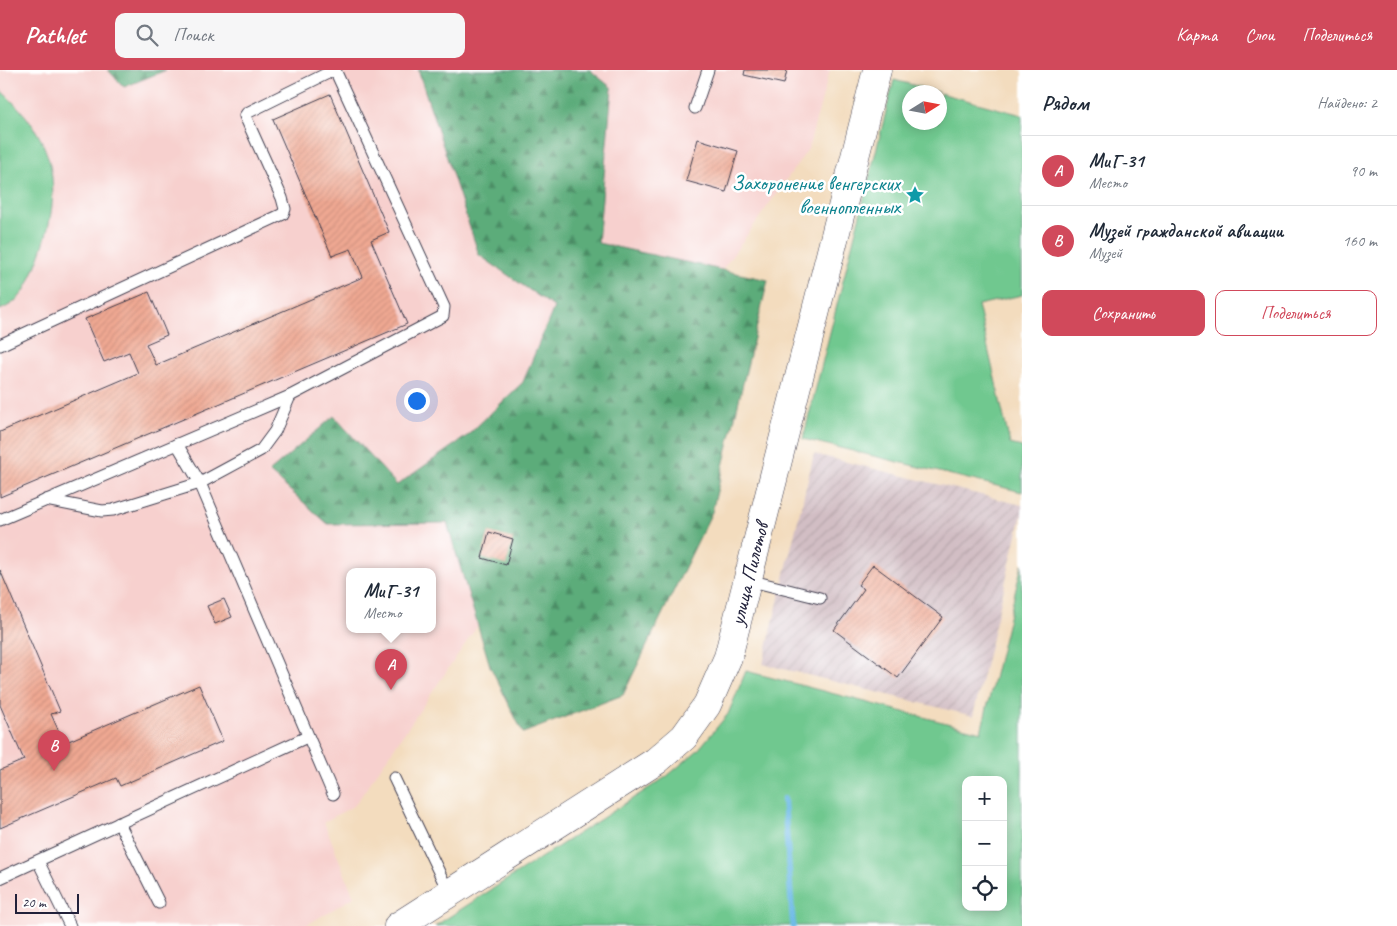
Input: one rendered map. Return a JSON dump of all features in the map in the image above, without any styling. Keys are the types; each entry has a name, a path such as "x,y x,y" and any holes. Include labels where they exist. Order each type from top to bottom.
{"street":[{"name":"улица Пилотов","path":"398,926 656,761 684,738 707,705 728,657 877,70"}],"lane":[{"path":"0,345 283,214 285,208 282,198 245,120 246,114 334,70 445,310 440,319 290,396 0,520"},
{"path":"695,108 708,70"},
{"path":"46,500 102,511 113,510 200,483 261,450 275,431 290,396"},
{"path":"177,444 200,483 333,794"},
{"path":"748,580 820,598"},
{"path":"0,878 307,737"},
{"path":"394,778 450,894"},
{"path":"119,823 159,902"},
{"path":"38,860 70,926"}],"shaded area":[{"path":"0,70 830,70 808,149 689,317 355,805 324,822 354,897 305,926 0,926"},
{"path":"814,454 1022,505 1022,514 973,716 763,664"}],"green space":[{"path":"108,70 166,70 124,87"},
{"path":"418,70 590,70 612,88 598,243 768,280 712,512 623,695 523,733 490,666 447,523 328,524 269,472 334,416 397,485 467,436 523,382 554,307 479,255"},
{"path":"894,80 913,85 902,85 902,130 947,130 947,95 1022,115 1022,295 978,305 1010,444 1022,447 1022,492 803,439"},
{"path":"0,90 20,109 35,129 45,149 51,170 53,192 51,215 45,239 30,280 14,302 0,310"},
{"path":"1022,564 1022,926 435,926 666,777 698,750 728,714 746,671 981,732"}],"building":[{"path":"745,70 787,70 784,84 744,75"},
{"path":"330,94 389,232 371,240 407,324 0,497 0,432 138,373 129,352 104,362 85,319 149,292 167,335 146,344 156,365 363,277 351,249 332,256 273,119"},
{"path":"698,139 738,151 726,192 686,181"},
{"path":"489,532 513,539 506,565 482,558"},
{"path":"873,565 943,617 898,678 834,630 864,589 858,585"},
{"path":"0,570 60,711 51,714 64,743 199,685 223,741 120,786 116,778 0,828 0,770 24,760 0,705"},
{"path":"224,599 232,617 215,624 207,606"}],"waterway":[{"path":"784,799 793,926"}],"place":[{"name":"Захоронение венгерских военнопленных","path":"915,195"},
{"name":"МиГ-31","path":"391,690"},
{"name":"Музей гражданской авиации","path":"54,771"}]}
